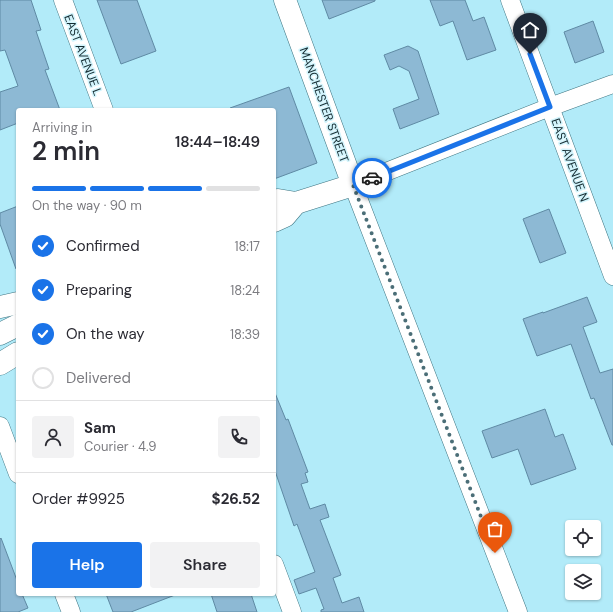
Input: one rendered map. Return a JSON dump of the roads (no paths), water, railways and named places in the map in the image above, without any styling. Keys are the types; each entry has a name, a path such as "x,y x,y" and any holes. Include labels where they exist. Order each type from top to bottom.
{"main road":[{"name":"MANCHESTER STREET","path":"285,0 353,185"},
{"path":"276,201 296,203 353,185"},
{"path":"276,220 285,216 296,203"},
{"path":"0,308 16,304"},
{"path":"0,334 16,326"},
{"path":"0,364 16,354"}],"street":[{"name":"EAST AVENUE L","path":"63,0 103,108"},
{"name":"EAST AVENUE N","path":"510,0 613,276"},
{"path":"353,185 550,107 613,84"},
{"name":"MANCHESTER STREET","path":"353,185 518,612"},
{"path":"0,426 16,469"},
{"path":"276,569 292,612"},
{"path":"65,596 70,612"}]}
